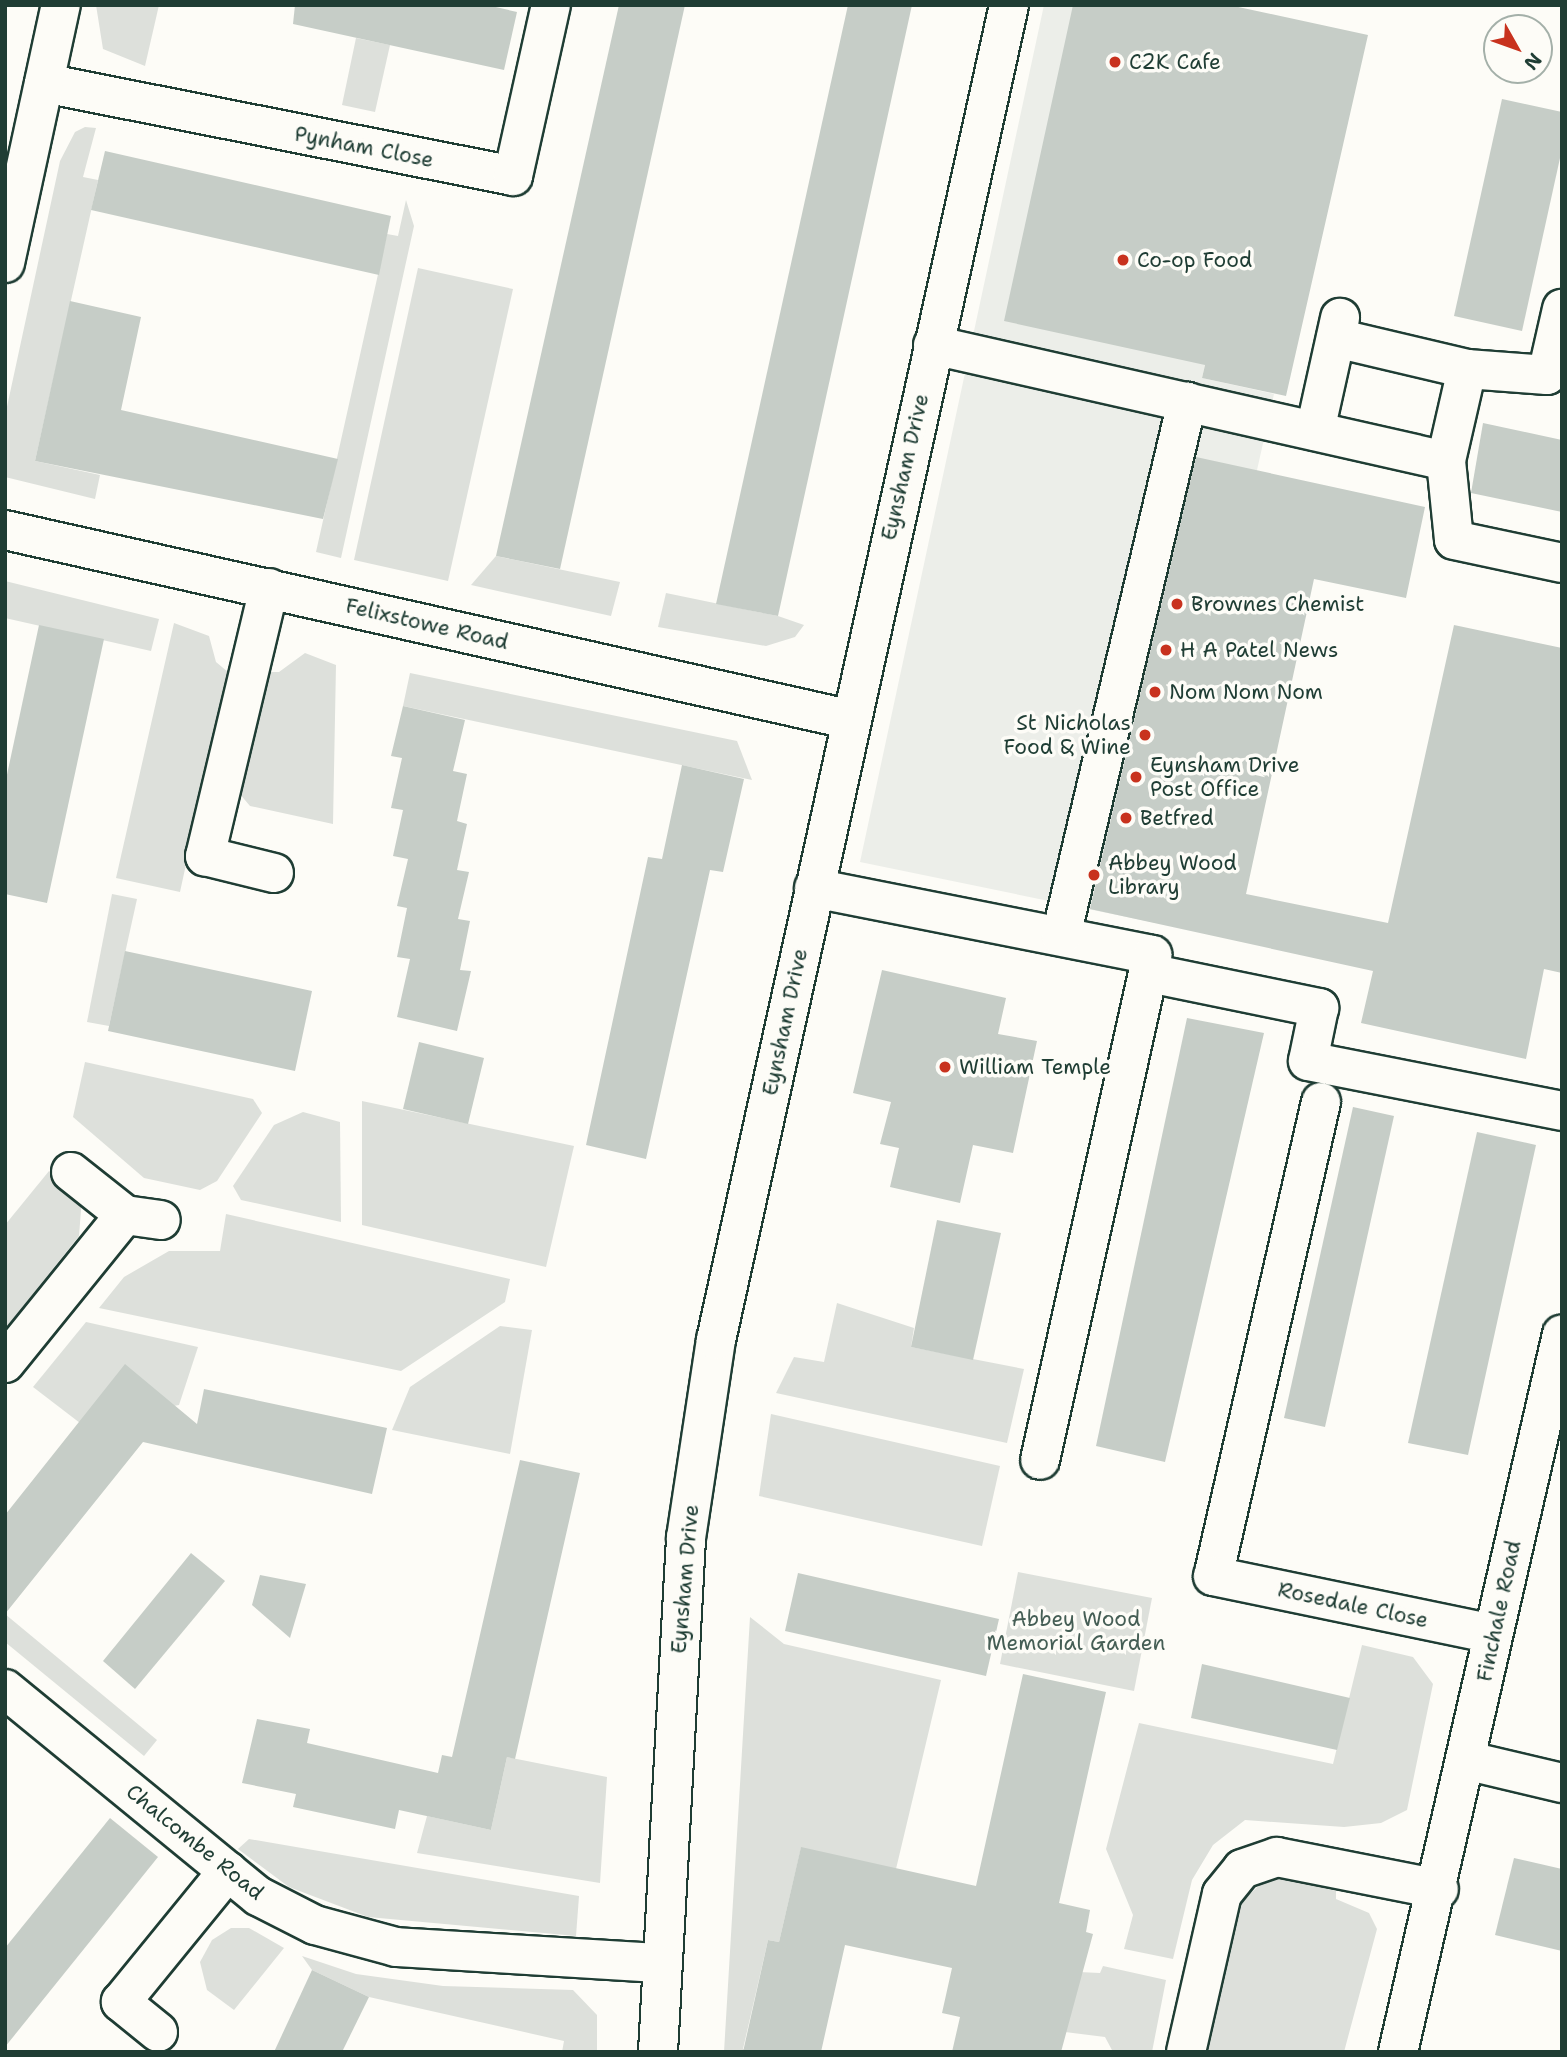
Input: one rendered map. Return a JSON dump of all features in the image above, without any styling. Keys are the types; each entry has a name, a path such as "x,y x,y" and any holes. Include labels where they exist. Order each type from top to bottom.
{"street":[{"path":"5,263 61,5"},
{"name":"Pynham Close","path":"44,83 513,176 551,5"},
{"name":"Eynsham Drive","path":"658,2052 660,1963 690,1515 716,1340 848,719 1009,5"},
{"path":"1315,431 1338,328 1467,369 1547,375 1562,309"},
{"path":"933,345 1446,461"},
{"path":"1467,369 1446,461 1454,540 1562,563"},
{"path":"1061,936 1187,402"},
{"name":"Felixstowe Road","path":"5,530 848,719"},
{"path":"269,589 205,856 274,873"},
{"path":"814,888 1152,955 1040,1460"},
{"path":"1149,973 1319,1008 1308,1061 1562,1111"},
{"name":"Rosedale Close","path":"1321,1102 1213,1576 1492,1634"},
{"path":"5,1363 143,1218 71,1172"},
{"name":"Finchale Road","path":"1398,2052 1469,1762 1492,1634 1562,1334"},
{"name":"Chalcombe Road","path":"5,1689 258,1896 315,1925 396,1947 660,1963"},
{"path":"1469,1762 1562,1783"},
{"path":"1186,2052 1222,1894 1242,1869 1277,1857 1439,1889"},
{"path":"158,2032 121,2002 228,1871"}],"shaded area":[{"path":"1044,5 1223,5 1251,156 1202,378 1274,394 1156,923 860,862"}],"green space":[{"path":"96,5 159,5 145,66 103,49"},
{"path":"356,38 390,45 375,112 342,105"},
{"path":"85,127 96,128 83,177 98,180 35,461 100,475 95,499 5,477 5,416 60,161 75,132"},
{"path":"406,200 414,226 341,558 316,552 387,234 398,236"},
{"path":"418,268 513,289 448,581 354,560"},
{"path":"496,556 620,582 611,616 471,585"},
{"path":"5,581 159,619 151,651 5,618"},
{"path":"666,593 778,616 804,625 795,637 766,646 658,627"},
{"path":"174,623 209,636 216,662 228,672 180,892 116,878"},
{"path":"305,653 336,665 333,824 250,806 239,793 269,672 279,672"},
{"path":"410,673 737,741 752,780 403,706"},
{"path":"112,894 137,899 109,1026 87,1022"},
{"path":"85,1062 253,1099 262,1113 217,1181 200,1190 144,1178 73,1117"},
{"path":"362,1101 574,1146 546,1267 362,1225"},
{"path":"303,1112 340,1122 341,1222 241,1200 233,1186 274,1125"},
{"path":"49,1171 82,1197 79,1236 5,1329 5,1225"},
{"path":"226,1214 510,1279 505,1302 401,1371 99,1308 124,1277 169,1251 220,1251"},
{"path":"837,1303 914,1328 911,1347 1024,1369 1007,1443 776,1393 794,1357 824,1362"},
{"path":"86,1322 198,1347 179,1405 80,1423 33,1387"},
{"path":"500,1326 532,1330 510,1454 392,1430 410,1387"},
{"path":"771,1414 1000,1466 982,1546 759,1496"},
{"name":"Abbey Wood Memorial Garden","path":"1018,1572 1152,1598 1134,1691 1000,1664"},
{"path":"5,1614 157,1740 144,1756 5,1642"},
{"path":"750,1617 784,1644 941,1680 896,1869 801,1848 779,1942 768,1940 743,2049 753,2052 724,2052"},
{"path":"1362,1645 1413,1657 1433,1684 1407,1810 1381,1823 1344,1827 1245,1820 1213,1845 1192,1880 1173,1959 1124,1949 1133,1915 1106,1849 1139,1723 1333,1764"},
{"path":"507,1757 607,1777 600,1883 417,1853 427,1816 491,1830"},
{"path":"249,1839 579,1896 576,1936 368,1917 289,1887 238,1849"},
{"path":"1282,1878 1336,1891 1336,1899 1369,1913 1377,1929 1344,2052 1207,2052 1240,1903 1264,1881"},
{"path":"231,1928 249,1928 284,1948 234,2010 207,1990 200,1962 212,1940"},
{"path":"302,1956 356,1974 443,1986 573,1990 597,2015 597,2052 562,2052 564,2041 369,1997 312,1970"},
{"path":"1103,1966 1166,1980 1152,2052 1113,2052 1105,2037 1065,2032 1079,1972 1100,1973"}],"building":[{"path":"295,5 487,5 517,12 504,70 293,24"},
{"path":"619,5 685,5 560,569 496,556"},
{"path":"848,5 912,5 778,616 716,604"},
{"path":"1073,5 1229,5 1368,35 1286,396 1202,378 1205,365 1004,321"},
{"path":"1502,99 1562,112 1562,149 1522,331 1454,316"},
{"path":"105,151 391,216 379,275 91,210"},
{"path":"70,301 141,317 121,410 338,459 323,519 35,461"},
{"path":"1483,423 1562,440 1562,512 1471,493"},
{"path":"1196,457 1425,507 1406,598 1314,579 1246,894 1388,923 1454,625 1562,648 1562,973 1544,969 1526,1059 1361,1023 1373,971 1090,909"},
{"path":"39,625 104,639 47,903 5,894 5,784"},
{"path":"403,706 465,720 453,771 467,774 457,821 467,824 457,870 469,872 458,919 470,921 460,970 471,971 457,1031 397,1017 410,959 397,957 407,908 397,906 408,859 393,856 403,810 391,808 402,758 391,756"},
{"path":"682,765 744,779 723,872 710,870 646,1159 586,1145 648,857 662,859"},
{"path":"125,951 312,991 295,1071 108,1031"},
{"name":"William Temple","path":"882,970 1006,998 998,1034 1037,1041 1013,1153 973,1145 960,1203 890,1187 899,1148 880,1144 891,1102 853,1093"},
{"path":"1187,1018 1264,1033 1165,1462 1096,1446"},
{"path":"419,1042 484,1058 468,1124 403,1109"},
{"path":"1353,1107 1394,1116 1325,1427 1284,1418"},
{"path":"1477,1132 1536,1145 1468,1455 1408,1443"},
{"path":"937,1220 1001,1233 973,1360 911,1347"},
{"path":"125,1364 197,1424 204,1389 387,1428 372,1494 143,1442 5,1614 5,1515"},
{"path":"520,1460 580,1473 515,1759 507,1757 491,1830 399,1810 395,1829 293,1807 296,1794 242,1783 257,1719 310,1729 307,1743 438,1773 442,1755 452,1757"},
{"path":"191,1553 225,1581 135,1689 103,1661"},
{"path":"798,1573 999,1619 986,1676 785,1631"},
{"path":"260,1575 306,1584 290,1638 252,1605"},
{"path":"1202,1664 1350,1698 1337,1750 1191,1718"},
{"path":"1023,1674 1106,1692 1059,1903 1090,1910 1086,1932 1093,1934 1061,2052 952,2052 960,2017 942,2013 952,1968 845,1945 821,2052 743,2052 768,1940 779,1942 801,1847 976,1886"},
{"path":"110,1818 158,1857 5,2047 5,1948"},
{"path":"1514,1858 1562,1869 1562,1951 1495,1935"},
{"path":"312,1970 369,1997 342,2052 274,2052"}],"place":[{"name":"C2K Cafe","path":"1115,62"},
{"name":"Co-op Food","path":"1123,260"},
{"name":"Brownes Chemist","path":"1177,604"},
{"name":"H A Patel News","path":"1166,650"},
{"name":"Nom Nom Nom","path":"1155,692"},
{"name":"St Nicholas Food & Wine","path":"1145,735"},
{"name":"Eynsham Drive Post Office","path":"1136,777"},
{"name":"Betfred","path":"1126,818"},
{"name":"Abbey Wood Library","path":"1094,875"},
{"name":"William Temple","path":"945,1067"}]}
